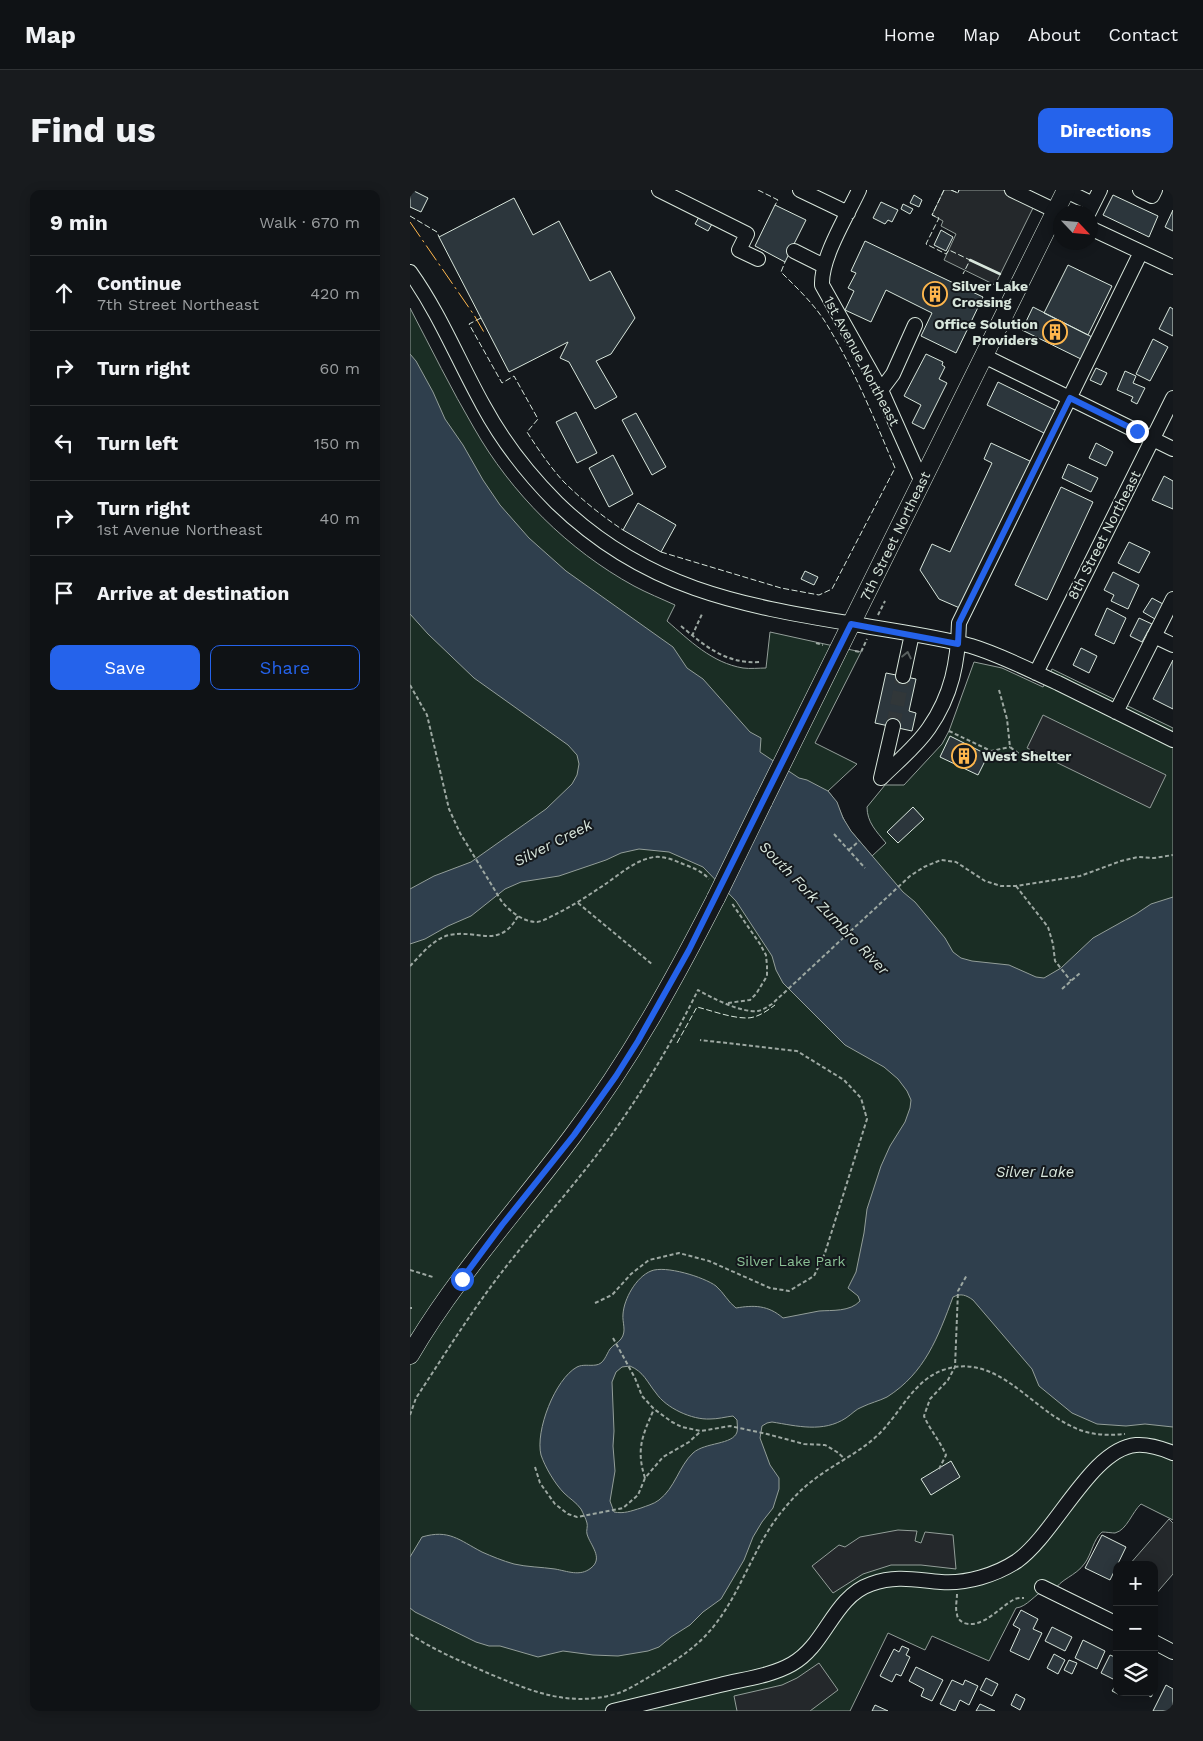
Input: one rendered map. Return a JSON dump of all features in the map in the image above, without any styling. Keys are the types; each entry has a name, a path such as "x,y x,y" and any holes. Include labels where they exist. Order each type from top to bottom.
{"main road":[{"name":"7th Street Northeast","path":"1061,205 1066,191"},
{"name":"7th Street Northeast","path":"410,1355 502,1225 574,1135 616,1076 658,1008 716,898 984,356 1053,222"}],"street":[{"path":"659,190 747,234 739,250 758,259"},
{"path":"800,190 848,213"},
{"path":"794,251 824,266 859,190"},
{"path":"1012,190 1053,210"},
{"path":"1092,205 1100,190"},
{"path":"1140,190 1152,196 1155,190"},
{"path":"1066,191 1087,205"},
{"path":"1098,232 1173,267"},
{"path":"892,726 881,778 928,729 942,704 955,672 959,623 1141,252"},
{"name":"1st Avenue Northeast","path":"824,266 822,285 881,390 922,482"},
{"path":"410,272 432,305 482,404 511,450 535,480 558,503 592,533 634,562 664,578 713,595 759,606 912,634 958,644 1001,657 1173,740"},
{"path":"881,390 893,374 915,325"},
{"path":"984,356 1173,449"},
{"name":"8th Street Northeast","path":"1036,673 1173,398"},
{"path":"1116,712 1173,599"},
{"path":"903,676 912,634"},
{"path":"1154,636 1173,646"},
{"path":"613,1711 763,1675 793,1664 814,1644 849,1597 869,1584 894,1578 957,1582 973,1579 1017,1561 1043,1536 1089,1476 1110,1455 1122,1448 1135,1445 1152,1446 1173,1452"},
{"path":"1042,1587 1113,1622"},
{"path":"1158,1644 1173,1652"}],"path":[{"path":"692,636 702,614"},
{"path":"681,626 720,655 746,663 760,662"},
{"path":"410,685 427,715 449,809 460,833 502,902 510,911 527,920 539,922 577,903 630,867"},
{"path":"999,690 1008,719 1010,747 1027,760"},
{"path":"949,732 992,751 1010,747"},
{"path":"834,834 865,868"},
{"path":"849,850 859,841"},
{"path":"410,1414 416,1398 486,1294 512,1258 595,1156 624,1117 678,1029 698,990 751,1012 760,1011 772,1004 910,876 924,866 941,860 956,862 985,881 1001,886 1016,886 1080,876 1138,857 1154,858 1173,855"},
{"path":"1016,886 1048,927 1054,944 1055,961 1071,981"},
{"path":"577,903 653,965"},
{"path":"410,966 435,942 448,935 491,936 504,933 512,926 518,916"},
{"path":"1062,989 1080,973"},
{"path":"727,1003 750,1000 762,984"},
{"path":"595,1303 612,1295 631,1274 649,1260 679,1253 709,1261 770,1288 789,1291 814,1276 824,1253 867,1119 861,1098 844,1080 797,1051 700,1040"},
{"path":"410,1270 432,1277"},
{"path":"939,1469 946,1455 941,1444 930,1431 924,1416 930,1399 948,1380 955,1367 958,1291 967,1274"},
{"path":"614,1338 636,1378 642,1396 654,1410 682,1427 701,1431 730,1426 804,1444 825,1445 845,1459"},
{"path":"410,1634 453,1658 543,1695 566,1699 595,1698 616,1694 631,1688 697,1646 719,1620 780,1513 809,1483 869,1443 882,1432 915,1389 928,1377 942,1370 955,1367 980,1368 1021,1390 1058,1419 1085,1432 1104,1436 1127,1434"},
{"path":"645,1478 640,1464 640,1449 643,1434 654,1410"},
{"path":"535,1467 540,1482 555,1504 568,1514 576,1517 623,1508 638,1495 645,1478 663,1458 689,1442 701,1431"},
{"path":"957,1582 956,1614 965,1623 974,1624 982,1621 998,1612 1014,1598 1024,1598"}],"green space":[{"name":"Silver Lake Park","path":"410,308 474,428 505,475 523,497 543,518 586,555 634,586 675,605 667,621 702,650 732,665 746,668 766,668 770,632 861,652 815,743 857,764 828,791 850,830 872,856 886,843 870,822 867,807 885,785 904,785 942,744 949,731 974,662 1002,668 1043,687 1052,669 1173,728 1173,1520 1141,1504 1126,1525 1119,1531 1115,1533 1102,1532 1081,1568 1056,1587 1053,1592 1046,1589 1024,1605 1016,1608 989,1661 932,1636 925,1650 888,1633 850,1711 410,1711"}],"shaded area":[{"path":"944,190 958,193 959,190 1003,190 1034,206 995,285 944,260 956,234 941,226 943,221 932,215"},
{"path":"1043,715 1166,775 1150,808 1027,748"},
{"path":"1169,1519 1173,1523 1173,1574 1158,1591 1158,1561 1132,1561"},
{"path":"898,1530 917,1531 915,1541 921,1543 925,1532 953,1535 956,1569 921,1565 891,1565 863,1574 833,1593 812,1566 839,1545 845,1547 860,1537"},
{"path":"819,1663 838,1690 810,1711 737,1711 734,1696 782,1685 797,1678"}],"water":[{"name":"Silver Lake","path":"410,354 416,361 433,392 445,419 463,445 483,480 500,505 529,538 566,571 673,647 687,668 703,679 750,732 761,738 760,752 799,778 828,791 837,802 843,818 851,831 903,892 915,902 945,938 953,952 961,958 1009,965 1036,977 1044,978 1061,968 1093,938 1151,904 1173,897 1173,1427 1145,1424 1126,1426 1097,1424 1072,1413 1039,1386 1032,1369 973,1300 959,1295 953,1297 936,1340 921,1365 911,1377 887,1397 860,1408 846,1418 828,1426 810,1427 772,1422 762,1426 760,1438 770,1465 779,1478 779,1489 773,1508 753,1537 744,1560 721,1599 703,1612 690,1625 659,1647 648,1651 618,1656 563,1651 538,1657 500,1646 489,1646 476,1642 410,1608 410,1557 422,1537 440,1534 454,1537 486,1554 519,1565 578,1573 587,1571 595,1564 595,1551 587,1534 587,1524 581,1509 554,1480 541,1455 541,1433 548,1406 561,1382 579,1366 601,1363 610,1349 623,1336 624,1308 632,1289 640,1278 651,1271 657,1270 675,1271 694,1276 716,1286 736,1308 749,1306 766,1308 783,1318 819,1311 846,1309 860,1301 858,1296 848,1288 856,1272 867,1209 881,1166 890,1146 905,1122 911,1100 898,1079 884,1067 845,1045 783,983 776,970 772,956 736,901 703,867 669,852 639,849 621,853 559,876 521,882 505,889 471,916 425,939 410,944 410,889 434,876 471,862 546,809 572,784 577,775 579,764 577,755 568,745 474,678 410,614","holes":["630,1366 639,1371 666,1404 680,1412 703,1419 733,1416 737,1420 737,1432 730,1439 698,1449 693,1453 669,1489 657,1501 631,1511 618,1513 614,1512 610,1501 615,1471 612,1382 616,1372 622,1367"]}],"building":[{"path":"412,190 428,198 421,212 410,207 410,192"},
{"path":"914,195 922,200 919,207 910,203"},
{"path":"1113,195 1158,216 1149,237 1103,215"},
{"path":"514,198 533,235 559,221 590,281 610,271 635,318 611,354 596,361 617,397 595,409 569,362 560,358 568,342 509,372 439,237"},
{"path":"881,202 898,210 892,222 888,220 885,224 873,218"},
{"path":"903,204 913,209 910,214 901,209"},
{"path":"775,205 806,220 785,262 755,246"},
{"path":"1173,210 1173,231 1165,227"},
{"path":"699,217 712,224 708,231 695,224"},
{"path":"941,230 953,237 946,251 934,245"},
{"name":"Silver Lake Crossing","path":"865,241 983,297 956,353 921,336 932,313 886,290 871,322 845,310 854,291 848,288 856,273 851,271"},
{"path":"1068,265 1112,286 1088,335 1044,313"},
{"name":"Office Solution Providers","path":"1033,307 1096,339 1085,361 1022,330"},
{"path":"1170,307 1173,309 1173,336 1159,329"},
{"path":"1153,339 1168,347 1150,381 1136,374"},
{"path":"926,354 943,362 942,365 945,367 939,379 947,383 924,429 912,423 921,405 904,396"},
{"path":"1096,368 1107,373 1101,385 1090,380"},
{"path":"1125,371 1136,376 1133,383 1145,388 1137,404 1131,401 1133,397 1117,390"},
{"path":"998,382 1057,411 1046,434 987,405"},
{"path":"576,412 597,453 577,463 556,422"},
{"path":"636,413 666,467 652,475 622,420"},
{"path":"991,443 1032,462 962,609 939,599 920,570 932,544 950,552 992,463 984,459"},
{"path":"1096,443 1113,452 1106,466 1089,458"},
{"path":"613,455 633,494 609,507 589,468"},
{"path":"1068,464 1098,478 1091,492 1062,478"},
{"path":"1164,476 1173,481 1173,509 1152,500"},
{"path":"1061,487 1093,502 1047,600 1015,585"},
{"path":"638,503 676,525 661,552 623,530"},
{"path":"1129,542 1150,552 1139,573 1118,563"},
{"path":"805,571 818,577 814,585 801,579"},
{"path":"1113,572 1139,585 1128,609 1111,601 1114,595 1104,590"},
{"path":"1152,598 1163,604 1155,619 1143,612"},
{"path":"1107,608 1126,618 1114,644 1095,635"},
{"path":"1139,618 1152,624 1142,642 1130,636"},
{"path":"1081,648 1097,656 1089,673 1073,665"},
{"path":"1173,660 1173,709 1153,699"},
{"path":"886,673 916,679 909,711 916,713 912,731 875,723"},
{"name":"West Shelter","path":"950,736 988,755 978,775 940,757"},
{"path":"913,807 924,819 898,843 887,832"},
{"path":"951,1461 960,1477 931,1495 921,1479"},
{"path":"1102,1535 1126,1547 1119,1561 1113,1561 1113,1574 1110,1580 1085,1568"},
{"path":"1021,1610 1038,1619 1033,1629 1042,1633 1029,1660 1010,1651 1020,1629 1013,1625"},
{"path":"1052,1627 1072,1637 1065,1651 1045,1641"},
{"path":"1083,1640 1105,1651 1097,1669 1075,1658"},
{"path":"902,1646 909,1649 906,1655 910,1657 901,1676 896,1674 892,1682 880,1676 894,1649 899,1652"},
{"path":"1054,1654 1065,1660 1058,1674 1047,1668"},
{"path":"1110,1655 1113,1656 1113,1679 1101,1673"},
{"path":"1069,1660 1077,1663 1072,1674 1064,1670"},
{"path":"916,1667 943,1680 932,1701 921,1696 924,1689 909,1681"},
{"path":"986,1678 998,1684 992,1696 980,1690"},
{"path":"952,1680 963,1685 965,1680 978,1686 969,1705 960,1700 955,1711 940,1704"},
{"path":"1166,1685 1173,1689 1173,1711 1153,1711"},
{"path":"1016,1694 1025,1699 1020,1710 1011,1705"},
{"path":"980,1704 995,1711 976,1711"},
{"path":"875,1705 888,1711 872,1711"}],"tunnel":[{"path":"893,726 903,676"}],"fence":[{"path":"758,190 778,200 775,205"},
{"path":"944,190 932,215 939,218 926,244 946,254 949,250 970,260 963,274"},
{"path":"951,190 958,193 959,190"},
{"path":"410,216 437,232 439,237"},
{"path":"661,552 781,588 819,595 832,589 895,468 862,392 835,338 819,313 781,272 785,262"},
{"path":"481,318 469,324 502,383 514,376 538,419 527,432 535,445 571,489 592,508 623,530"},
{"path":"677,1043 697,1007 728,1016 751,1018 775,1005"}],"wall":[{"path":"970,260 1000,274"}],"power":[{"path":"410,222 485,334"}],"place":[{"name":"Silver Lake Crossing","path":"935,294"},
{"name":"Office Solution Providers","path":"1055,332"},
{"name":"West Shelter","path":"964,756"}],"route":[{"path":"462,1279 502,1225 574,1135 616,1076 658,1008 716,898 851,624 958,644 959,623 1070,398 1137,431"}],"water label":[{"name":"Silver Creek","path":"553,843"},
{"name":"South Fork Zumbro River","path":"824,908"}]}
